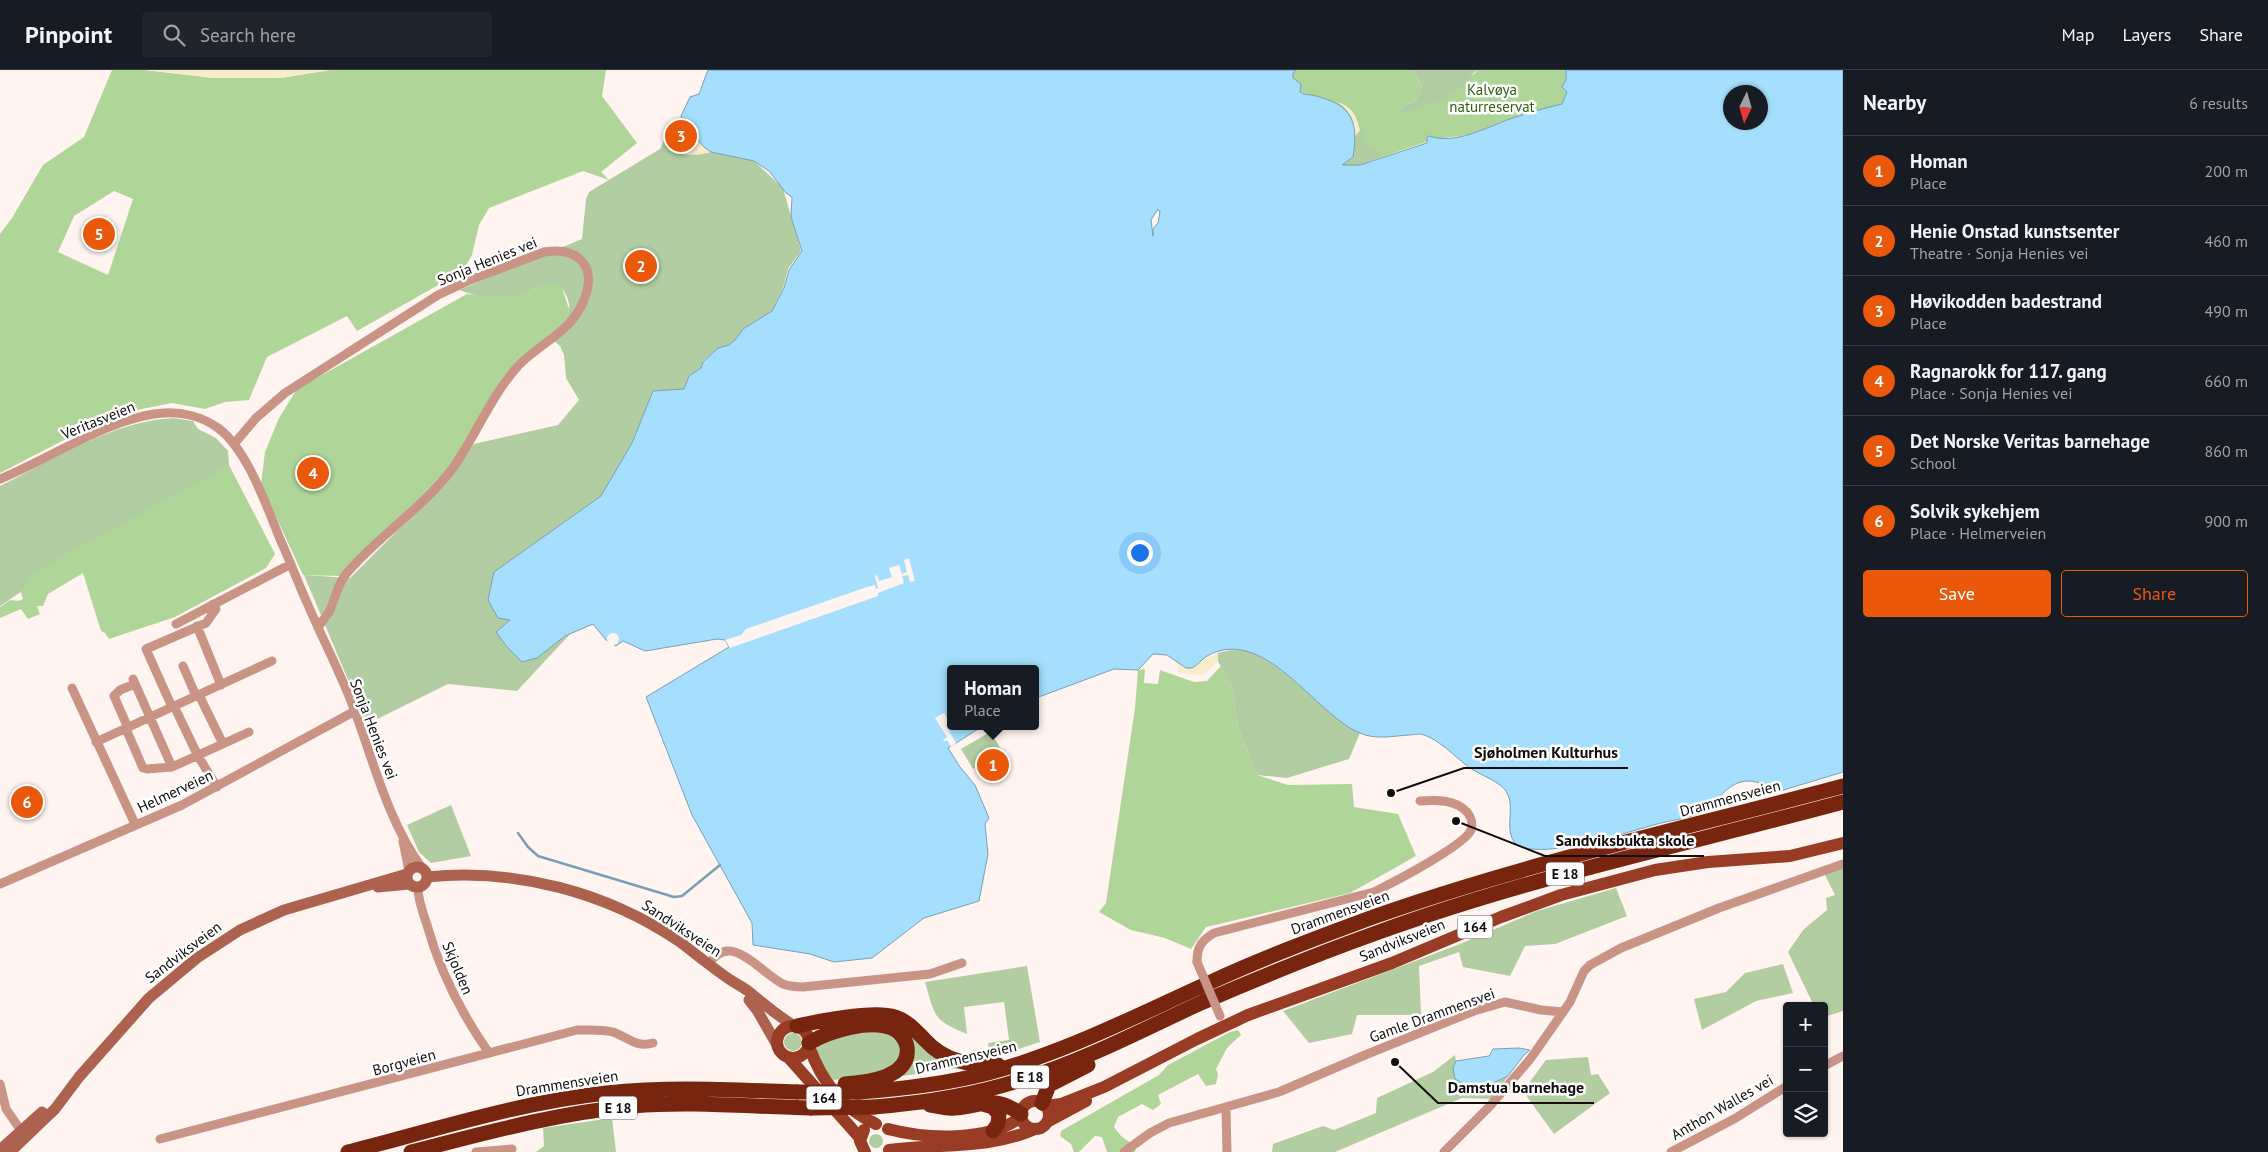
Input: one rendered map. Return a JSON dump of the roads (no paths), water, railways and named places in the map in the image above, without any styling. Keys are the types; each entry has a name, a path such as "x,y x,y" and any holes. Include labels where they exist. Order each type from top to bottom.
{"highway":[{"name":"Drammensveien","path":"348,1152 515,1109 588,1095 652,1090 774,1091 794,1088 859,1092 946,1082 1019,1064 1082,1041 1255,963 1372,918 1472,884 1843,786"},
{"name":"E 18","path":"917,1103 990,1089 1024,1079 1137,1034 1261,977 1381,931 1606,862 1843,802"},
{"name":"E 18","path":"795,1026 857,1016 889,1016 909,1024 932,1047 957,1062 987,1065 1019,1064"},
{"name":"E 18","path":"794,1088 870,1080 896,1072 903,1065 906,1057 906,1045 903,1037 894,1029 872,1026 832,1032 809,1045"},
{"name":"E 18","path":"1044,1104 1046,1091 1055,1080 1120,1051 1137,1034"},
{"name":"E 18","path":"917,1103 952,1109 988,1102 1000,1102 1021,1115"},
{"name":"Drammensveien","path":"411,1152 546,1118 610,1109 662,1105 811,1108 874,1107 917,1103"},
{"path":"983,1104 994,1107 999,1114 998,1124 993,1131"}],"main road":[{"name":"Sandviksveien","path":"1044,1104 1061,1104 1104,1087 1169,1053 1222,1021 1384,966 1493,920 1569,893 1655,870 1708,862 1790,856 1843,843"},
{"name":"Sandviksveien","path":"4,1150 55,1109 65,1093 149,998 197,958 221,941 261,919 313,900 356,889 411,879 414,867 425,872 494,876 551,886 611,905 654,926 746,990 771,1011 795,1026"},
{"path":"411,879 426,883 425,872"},
{"name":"Sandviksveien","path":"733,982 758,1010 777,1045"},
{"path":"777,1045 779,1032 785,1027 795,1026"},
{"name":"164","path":"795,1026 806,1032 817,1070 829,1087 846,1103 882,1127 892,1139 888,1151 982,1144 1042,1127 1047,1122"},
{"name":"164","path":"777,1045 781,1053 789,1058 860,1146"},
{"path":"789,1058 800,1057 809,1045"},
{"name":"Sandviksveien","path":"1047,1122 1075,1108 1104,1087"},
{"name":"164","path":"860,1146 866,1128 882,1127 907,1134 936,1136 993,1131 1007,1126 1021,1115 1027,1103 1036,1101 1044,1104"},
{"path":"1044,1104 1048,1112 1047,1122"},
{"path":"1021,1115 1026,1126 1035,1129"}],"street":[{"name":"Sonja Henies vei","path":"318,628 329,611 344,576 397,523 434,490 467,446 490,404 518,366 568,326 577,315 587,292 589,271 585,264 572,254 554,250 544,252 478,277 438,295 285,393 256,418 234,444 257,483 318,628 355,711 366,746 403,840 411,879"},
{"name":"Veritasveien","path":"0,479 96,434 145,416 170,413 198,418 218,428 234,444"},
{"path":"176,624 291,564"},
{"path":"213,604 216,609 210,620 146,649 198,756 217,787"},
{"path":"197,626 221,685"},
{"path":"96,742 272,661"},
{"path":"182,666 223,744"},
{"path":"172,767 134,681 114,696 143,768 172,767 249,732"},
{"path":"72,688 135,824"},
{"name":"Helmerveien","path":"0,884 182,805 355,711"},
{"path":"1222,1021 1197,962 1197,950 1204,940 1214,933 1374,892 1396,882 1456,844 1471,830 1472,821 1468,813 1456,804 1444,801 1420,801"},
{"name":"Sonja Henies vei","path":"403,840 425,872"},
{"path":"1444,1152 1510,1084 1552,1029 1573,997 1584,971 1599,959 1719,908 1843,864"},
{"name":"Skjolden","path":"411,879 420,902 438,964 466,1019 489,1053"},
{"path":"709,964 716,954 729,950 739,953 784,984 802,987 930,974 962,963"},
{"name":"Gamle Drammensvei","path":"1124,1152 1150,1133 1169,1123 1226,1109 1279,1092 1411,1035 1495,1004 1505,1002 1541,1010 1563,1012"},
{"name":"Borgveien","path":"160,1139 489,1053 586,1030 613,1032 639,1045 653,1043"},
{"path":"1828,1064 1843,1056"},
{"path":"0,1084 6,1109 23,1134"},
{"name":"Anthon Walles vei","path":"1670,1152 1734,1119 1783,1088"},
{"path":"1226,1109 1227,1152"},
{"path":"476,1152 512,1149"}],"water":[{"path":"708,70 1296,70 1293,73 1293,78 1301,84 1300,92 1337,104 1350,116 1355,133 1353,157 1342,165 1360,165 1427,143 1427,137 1429,136 1439,138 1459,137 1510,119 1562,104 1567,92 1562,87 1566,80 1566,70 1843,70 1843,772 1777,792 1756,782 1741,782 1728,789 1708,809 1692,816 1589,843 1569,847 1532,849 1518,846 1513,839 1510,832 1509,799 1500,785 1470,768 1430,737 1419,734 1378,737 1360,733 1343,723 1269,661 1249,652 1228,649 1207,656 1192,668 1186,668 1167,655 1153,654 1138,670 1114,669 1039,697 1039,665 947,665 947,730 977,730 948,748 960,767 975,785 989,818 985,824 988,854 979,901 924,918 872,958 834,962 810,954 753,945 752,923 692,815 646,697 729,647 725,640 717,639 645,651 623,641 616,646 606,640 593,624 565,636 537,658 522,662 507,647 496,632 510,620 498,618 488,600 494,572 601,496 632,443 653,391 684,389 689,376 701,368 703,362 718,348 729,345 743,329 772,311 784,288 789,270 802,251 791,217 792,197 786,193 769,171 754,161 711,152 692,134 681,116 690,97 699,94","holes":["1158,209 1160,212 1158,223 1153,229 1153,236 1151,220"]},
{"path":"1519,1048 1530,1050 1508,1076 1476,1091 1455,1079 1453,1068 1456,1061 1489,1056 1493,1049"}],"waterway":[{"path":"518,833 528,847 538,856 674,897 682,896 720,865"}],"place":[{"name":"Høvikodden badestrand","path":"681,136"},
{"name":"Det Norske Veritas barnehage","path":"99,234"},
{"name":"Henie Onstad kunstsenter","path":"641,266"},
{"name":"Ragnarokk for 117. gang","path":"313,473"},
{"name":"Homan","path":"993,765"},
{"name":"Sjøholmen Kulturhus","path":"1391,793"},
{"name":"Solvik sykehjem","path":"27,802"},
{"name":"Sandviksbukta skole","path":"1456,821"},
{"name":"Damstua barnehage","path":"1395,1062"}],"park label":[{"name":"Kalvøya naturreservat","path":"1492,98"}]}
